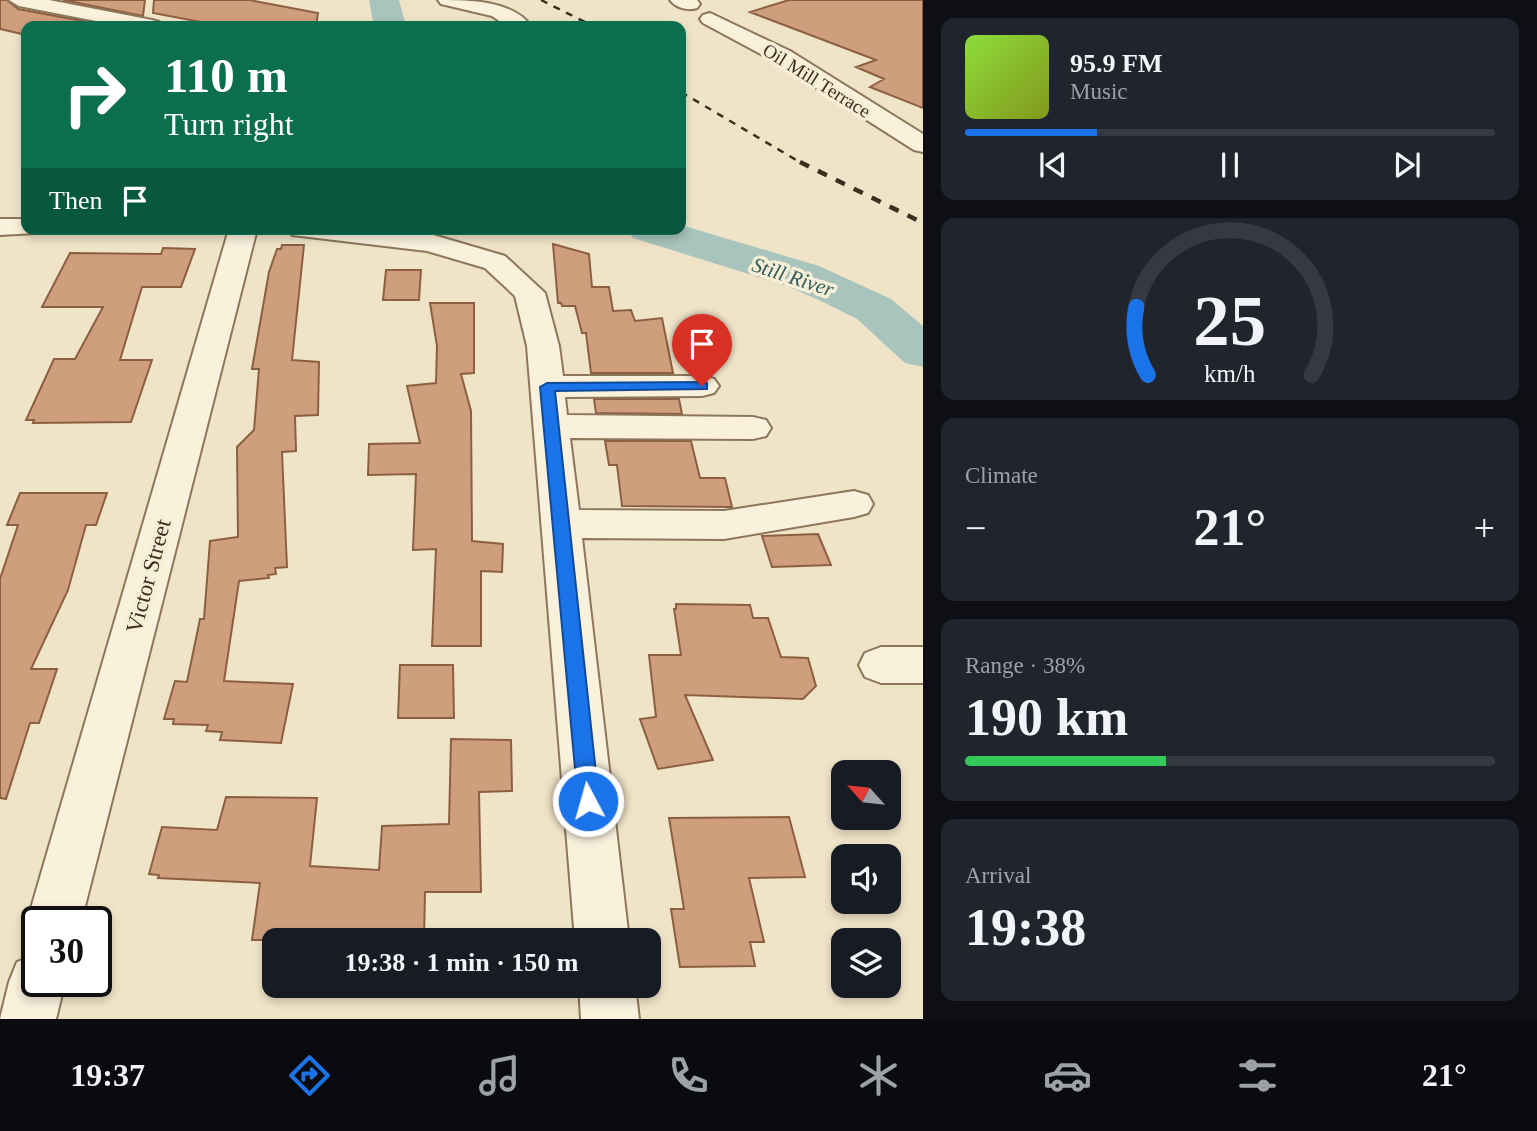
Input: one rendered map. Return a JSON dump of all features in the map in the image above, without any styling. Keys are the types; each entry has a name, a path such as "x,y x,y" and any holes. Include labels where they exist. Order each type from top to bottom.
{"street":[{"path":"19,0 126,21"},
{"path":"445,6 499,12 513,21"},
{"name":"Oil Mill Terrace","path":"710,19 782,56 923,145"},
{"path":"0,227 21,227"},
{"name":"Victor Street","path":"58,906 241,235"},
{"path":"372,235 430,243 495,262 530,293 543,345 601,928"},
{"path":"549,407 702,386"},
{"path":"549,407 753,428"},
{"path":"561,524 724,525 854,503"},
{"path":"27,1019 33,997"},
{"path":"608,998 610,1019"}],"building":[{"path":"0,0 7,0 18,9 83,21 21,21 21,34 0,29"},
{"path":"63,0 145,0 143,16"},
{"path":"154,0 249,0 318,13 317,21 195,21 153,13"},
{"path":"789,0 923,0 923,108 870,87 884,79 856,67 876,60 750,12"},
{"path":"553,244 589,254 592,287 609,287 613,311 631,310 635,321 662,318 673,373 591,373 586,333 582,333 575,306 562,306 558,303"},
{"path":"282,245 304,245 292,360 319,362 318,415 295,416 296,451 282,452 287,567 275,568 276,574 268,575 269,578 239,581 224,681 293,684 281,743 220,740 222,732 206,731 208,725 173,724 174,719 164,719 175,681 187,682 200,619 204,619 210,541 238,537 237,447 254,430 259,369 252,369 269,272 277,249 281,249"},
{"path":"163,248 195,249 181,287 142,287 120,360 152,360 131,422 33,423 34,420 26,420 54,359 75,359 103,307 42,307 70,253 161,254"},
{"path":"386,270 421,270 419,300 383,300"},
{"path":"430,303 474,303 474,373 461,374 471,411 472,541 503,544 502,572 481,571 481,646 432,646 436,549 413,550 416,474 368,475 369,444 420,443 407,386 436,383 437,346"},
{"path":"594,399 679,399 682,414 596,413"},
{"path":"605,441 691,441 700,478 725,478 732,507 622,506 617,465 609,465"},
{"path":"20,493 107,493 96,525 86,525 68,590 31,669 57,669 39,723 30,723 6,799 0,798 0,579 18,525 7,525"},
{"path":"818,534 831,565 772,567 762,536"},
{"path":"676,604 750,605 753,618 768,618 781,657 808,658 816,686 803,699 685,695 713,760 658,769 640,719 656,717 649,655 681,655 674,609"},
{"path":"400,665 453,665 454,718 398,718"},
{"path":"451,739 511,740 512,791 479,792 481,892 425,892 424,928 262,928 262,940 252,940 260,883 158,878 159,875 149,874 162,827 217,830 226,797 317,798 310,866 379,870 382,826 449,824"},
{"path":"789,817 805,877 749,878 764,942 750,942 755,966 680,967 671,909 684,909 669,818"}],"waterway":[{"name":"Still River","path":"384,0 388,21"},
{"name":"Still River","path":"668,235 803,276 838,291 874,309 923,352"}],"railway":[{"path":"541,0 583,21"},
{"path":"686,95 803,164"},
{"path":"800,162 923,223"}],"route":[{"path":"588,801 547,387 702,386"}]}
